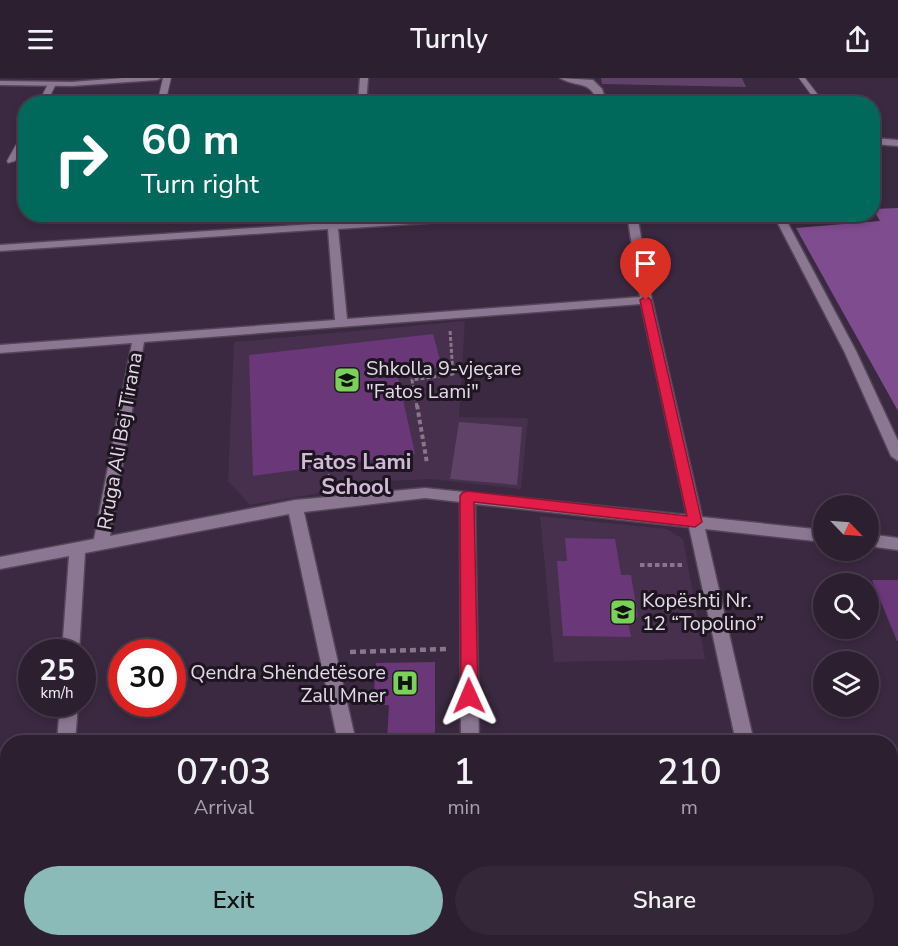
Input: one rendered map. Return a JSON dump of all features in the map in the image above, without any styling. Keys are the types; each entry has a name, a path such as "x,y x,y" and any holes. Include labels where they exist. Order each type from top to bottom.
{"street":[{"path":"0,83 52,84 157,78"},
{"path":"363,96 364,78"},
{"path":"564,78 594,83 601,96"},
{"path":"880,142 898,143"},
{"path":"0,248 393,222"},
{"path":"633,222 646,300 743,735"},
{"path":"782,222 850,351 898,456"},
{"path":"333,226 341,322"},
{"path":"0,349 646,300"},
{"name":"Rruga Ali Bej Tirana","path":"101,545 139,338"},
{"path":"0,563 77,550 295,506 425,493 813,535"},
{"path":"467,496 470,735"},
{"path":"295,506 345,735"},
{"path":"879,541 898,544"},
{"name":"Rruga Ali Bej Tirana","path":"72,639 77,550"},
{"path":"67,735 68,717"}],"lane":[{"path":"163,96 167,78"},
{"path":"802,79 816,96"},
{"path":"46,96 52,84"},
{"path":"11,160 18,148"}],"path":[{"path":"427,463 412,380 453,374 449,323"},
{"path":"640,564 687,565"},
{"path":"327,653 469,649"}],"shaded area":[{"path":"601,78 742,78 746,87 602,84"},
{"path":"898,208 898,411 796,228 880,222 880,209"},
{"name":"Shkolla 9-vjeçare \"Fatos Lami\"","path":"465,321 459,417 528,418 521,489 430,479 390,481 250,505 228,481 234,342"},
{"path":"459,422 522,427 517,485 450,479"},
{"name":"Kopështi Nr. 12 “Topolino”","path":"540,516 667,529 683,539 705,659 554,662"}],"building":[{"name":"Shkolla 9-vjeçare \"Fatos Lami\"","path":"433,334 442,367 397,372 415,454 253,476 249,355"},
{"path":"565,538 615,539 621,575 631,575 638,617 627,617 631,637 563,636 557,561 567,561"},
{"path":"879,580 898,580 897,641 879,597"},
{"name":"Qendra Shëndetësore Zall Mner","path":"435,662 435,735 387,735 389,705 373,705 376,663"}],"place":[{"name":"Shkolla 9-vjeçare \"Fatos Lami\"","path":"347,380"},
{"name":"Kopështi Nr. 12 “Topolino”","path":"623,612"},
{"name":"Qendra Shëndetësore Zall Mner","path":"405,683"}],"district":[{"name":"Fatos Lami School","path":"356,474"}],"route":[{"path":"469,696 467,496 695,522 646,300"}]}
